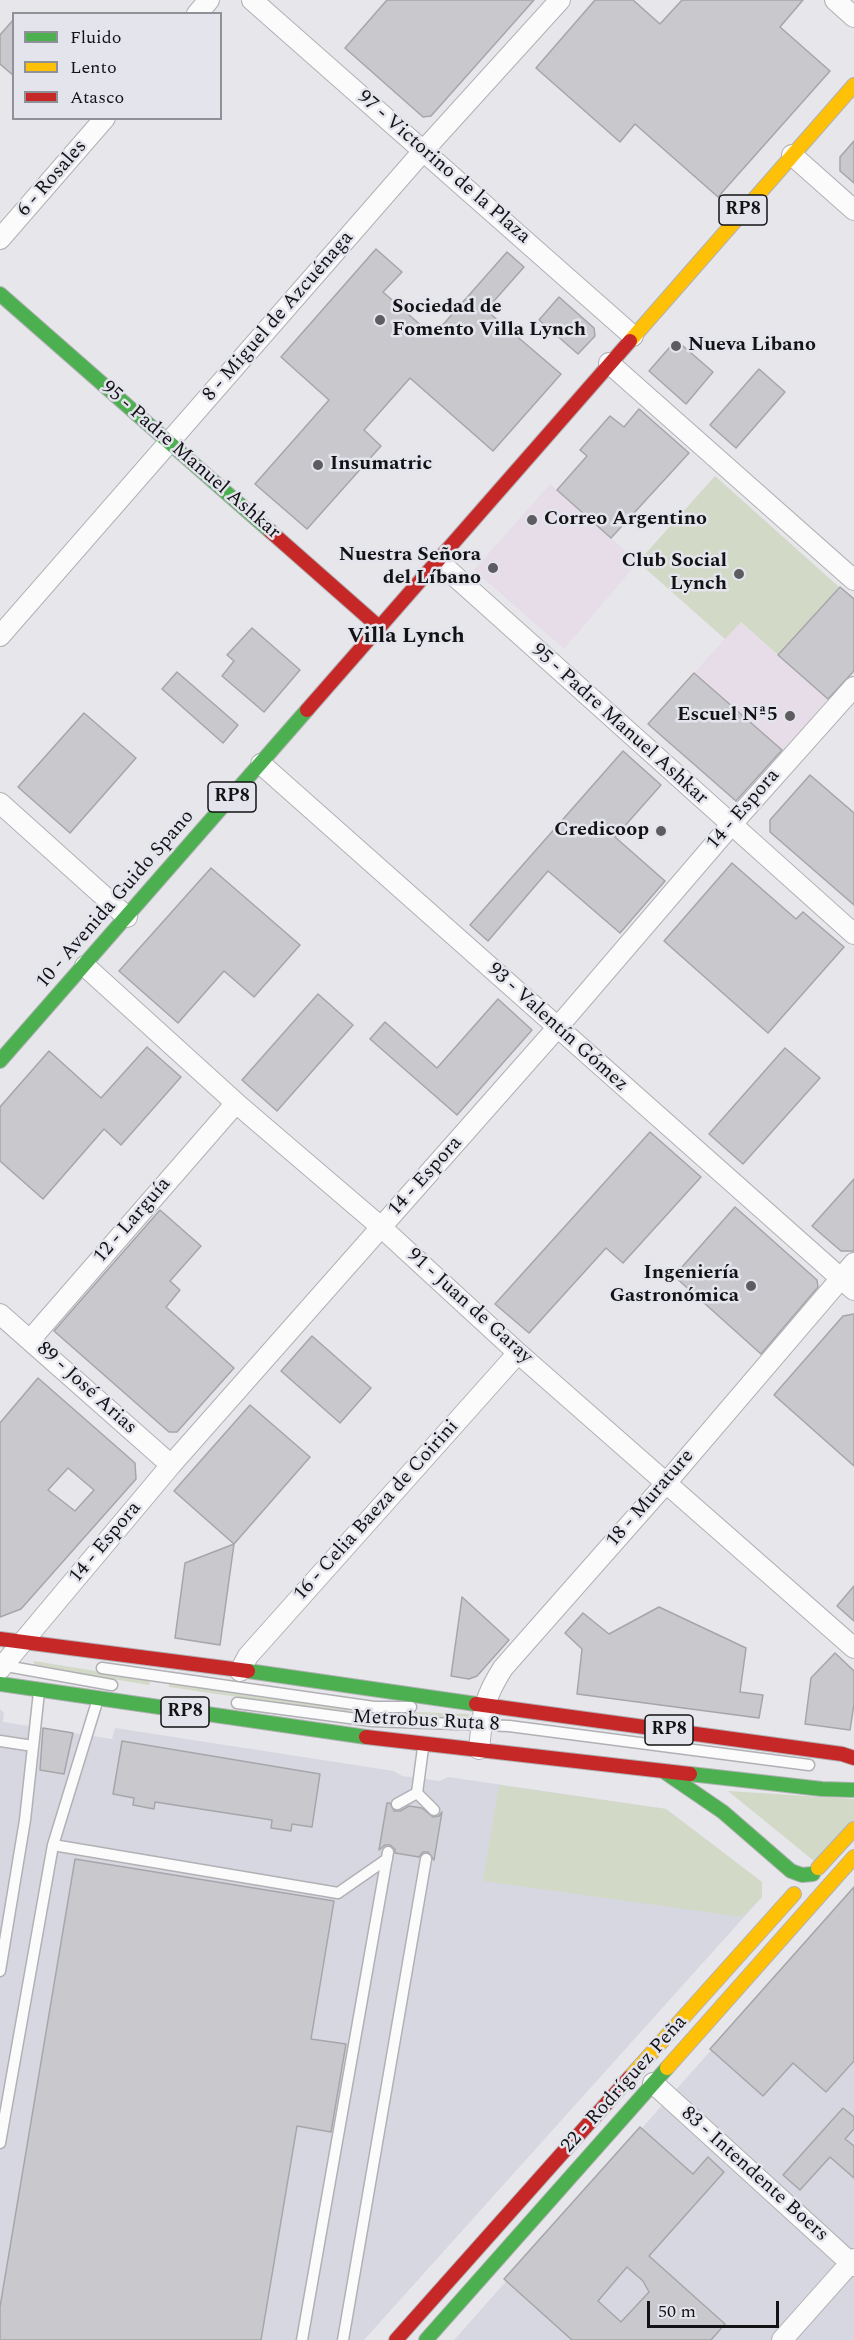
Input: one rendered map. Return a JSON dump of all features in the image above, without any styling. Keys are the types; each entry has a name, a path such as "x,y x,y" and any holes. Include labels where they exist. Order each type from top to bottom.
{"main road":[{"name":"RP8","path":"380,628 854,85"},
{"name":"95 - Padre Manuel Ashkar","path":"0,294 380,628"},
{"name":"10 - Avenida Guido Spano","path":"0,1061 380,628"},
{"name":"RP8","path":"7,1658 240,1671 376,1688 483,1705 842,1754 852,1765"},
{"name":"RP8","path":"7,1658 39,1690 370,1738 822,1789 854,1790"},
{"path":"663,1771 727,1771 854,1782"},
{"path":"663,1771 723,1812 791,1871 802,1875 813,1874 854,1828"},
{"name":"22 - Rodríguez Peña","path":"426,2340 854,1857"},
{"name":"22 - Rodríguez Peña","path":"396,2340 794,1894 791,1871"}],"street":[{"path":"199,12 209,0"},
{"name":"97 - Victorino de la Plaza","path":"252,0 633,336"},
{"name":"8 - Miguel de Azcuénaga","path":"0,636 424,150 560,0"},
{"path":"835,0 854,17"},
{"name":"6 - Rosales","path":"0,239 103,120"},
{"path":"792,155 854,210"},
{"path":"609,363 854,580"},
{"name":"95 - Padre Manuel Ashkar","path":"438,561 854,934"},
{"name":"14 - Espora","path":"7,1658 171,1465 854,687"},
{"name":"93 - Valentín Gómez","path":"261,764 847,1284"},
{"path":"0,803 127,917"},
{"name":"91 - Juan de Garay","path":"85,966 237,1103 381,1227 518,1353 854,1648"},
{"name":"12 - Larguía","path":"30,1340 237,1103"},
{"name":"18 - Murature","path":"479,1749 483,1705 502,1668 847,1284 854,1263"},
{"name":"89 - José Arias","path":"0,1314 171,1465"},
{"name":"16 - Celia Baeza de Coirini","path":"240,1671 248,1656 518,1353"},
{"name":"83 - Intendente Boers","path":"653,2083 853,2263"},
{"path":"782,2340 853,2263"}],"lane":[{"path":"7,1658 124,1687"},
{"name":"Metrobus Ruta 8","path":"91,1666 374,1707 430,1708 483,1705"},
{"path":"0,1971 25,1820 39,1690"},
{"path":"0,2143 53,1845 98,1699"},
{"name":"Metrobus Ruta 8","path":"229,1702 372,1721 481,1727 509,1726 767,1761 820,1766"},
{"path":"0,1741 33,1746"},
{"path":"417,1793 424,1743"},
{"path":"397,1804 417,1793"},
{"path":"417,1793 434,1810"},
{"path":"53,1845 338,1893 388,1855 302,2340"},
{"path":"343,2340 426,1859"}],"shaded area":[{"path":"550,484 638,562 564,649 474,570"},
{"path":"740,622 829,699 783,751 694,673"},
{"path":"0,1709 4,1713 3,1722 112,1739 115,1728 394,1771 402,1776 440,1781 448,1777 666,1809 762,1882 762,1897 364,2340 0,2340"},
{"path":"854,1889 854,2340 454,2340"}],"green space":[{"name":"Club Social Lynch","path":"715,476 839,587 778,655 741,622 725,639 638,562"},
{"path":"34,1661 150,1680 149,1685 34,1666"},
{"path":"169,1683 349,1708 348,1713 169,1687"},
{"path":"365,1710 469,1714 468,1720 364,1715"},
{"path":"499,1785 666,1809 762,1882 762,1897 742,1917 483,1881"},
{"path":"728,1791 854,1799 854,1821 814,1861"}],"building":[{"path":"387,0 534,0 431,116 423,117 345,48"},
{"path":"595,0 633,0 660,24 682,0 803,0 780,27 830,71 718,197 635,124 620,142 536,68"},
{"path":"12,21 12,74 0,64 0,35"},
{"path":"854,141 854,183 840,171 840,157"},
{"path":"376,249 402,272 383,292 433,336 507,252 524,267 486,310 561,374 493,451 410,378 364,430 381,446 307,529 255,484 329,400 281,357"},
{"path":"559,297 594,328 595,336 578,354 539,320"},
{"path":"676,340 713,372 686,404 649,371"},
{"path":"759,369 785,392 736,448 710,425"},
{"path":"639,409 689,453 611,538 557,490 587,456 580,450 610,416 624,427"},
{"path":"840,587 854,599 854,671 828,699 778,655"},
{"path":"252,628 300,670 264,712 222,676 234,661 227,655"},
{"path":"177,672 238,725 223,743 162,689"},
{"path":"694,673 782,750 736,801 648,724"},
{"path":"84,713 136,758 70,833 18,787"},
{"path":"623,751 661,785 615,837 665,881 620,933 548,871 488,941 470,925"},
{"path":"810,775 854,813 854,905 770,832 770,820"},
{"path":"732,863 796,919 803,912 844,947 768,1033 664,941"},
{"path":"211,868 300,945 254,997 224,971 178,1023 119,971"},
{"path":"318,994 353,1025 277,1111 242,1080"},
{"path":"498,999 532,1030 457,1115 370,1039 385,1022 437,1068"},
{"path":"147,1047 181,1077 121,1145 104,1129 43,1199 0,1161 0,1107 49,1051 101,1098"},
{"path":"785,1048 820,1078 743,1164 709,1134"},
{"path":"650,1132 701,1177 623,1263 606,1248 529,1333 495,1304"},
{"path":"854,1179 854,1251 841,1251 812,1226"},
{"name":"Ingeniería Gastronómica","path":"735,1207 817,1280 818,1287 761,1354 674,1276"},
{"path":"160,1210 201,1246 170,1281 180,1290 166,1307 234,1368 177,1432 169,1432 54,1331"},
{"path":"854,1314 854,1466 774,1395 843,1316"},
{"path":"312,1336 371,1388 340,1423 281,1371"},
{"path":"38,1378 135,1463 136,1479 21,1609 0,1617 0,1423","holes":["68,1468 94,1490 75,1511 48,1490"]},
{"path":"250,1405 310,1457 234,1544 174,1491"},
{"path":"234,1544 220,1645 175,1638 185,1563"},
{"path":"854,1586 854,1621 837,1606"},
{"path":"462,1597 509,1640 477,1676 469,1679 451,1676"},
{"path":"659,1607 746,1648 740,1692 763,1695 759,1718 577,1694 582,1649 565,1633 583,1613 609,1634"},
{"path":"835,1653 854,1671 854,1704 850,1730 805,1724 811,1678"},
{"path":"43,1728 73,1733 64,1774 40,1770"},
{"path":"122,1741 320,1774 312,1827 292,1824 291,1831 271,1828 272,1820 155,1802 154,1809 133,1805 134,1798 113,1794"},
{"path":"387,1803 390,1803 394,1811 400,1811 409,1806 422,1808 433,1817 439,1816 442,1812 434,1860 428,1852 423,1852 419,1857 395,1853 395,1849 390,1845 385,1845 379,1850"},
{"path":"75,1859 334,1901 311,2039 346,2044 331,2132 297,2126 261,2340 0,2340 0,2307"},
{"path":"854,1887 854,2061 826,2092 793,2063 763,2096 710,2049"},
{"path":"843,2108 854,2117 854,2129 845,2139 854,2146 854,2178 830,2157 800,2190 783,2175"},
{"path":"640,2127 693,2174 708,2157 724,2172 649,2256 725,2324 711,2340 572,2340 504,2279","holes":["627,2267 643,2281 649,2292 621,2322 598,2301"]}],"traffic: fast":[{"path":"0,294 270,531"},
{"path":"0,1061 307,710"},
{"path":"248,1671 476,1704"},
{"path":"0,1684 366,1737"},
{"path":"666,1773 723,1812 791,1871 802,1875 813,1874"},
{"path":"690,1774 822,1789 854,1790"},
{"path":"426,2340 667,2068"}],"traffic: slow":[{"path":"630,341 854,85"},
{"path":"818,1868 854,1829"},
{"path":"667,2068 854,1857"},
{"path":"630,2077 794,1894"}],"traffic: jam":[{"path":"307,710 630,341"},
{"path":"270,531 380,628"},
{"path":"0,1639 248,1671"},
{"path":"476,1704 842,1754 854,1758"},
{"path":"366,1737 690,1774"},
{"path":"396,2340 630,2077"}],"place":[{"name":"Sociedad de Fomento Villa Lynch","path":"380,320"},
{"name":"Nueva Libano","path":"676,346"},
{"name":"Insumatric","path":"318,465"},
{"name":"Correo Argentino","path":"532,520"},
{"name":"Nuestra Señora del Líbano","path":"493,568"},
{"name":"Club Social Lynch","path":"739,574"},
{"name":"Escuel Nª5","path":"790,716"},
{"name":"Credicoop","path":"661,831"},
{"name":"Ingeniería Gastronómica","path":"751,1286"}],"district":[{"name":"Villa Lynch","path":"406,638"}]}
